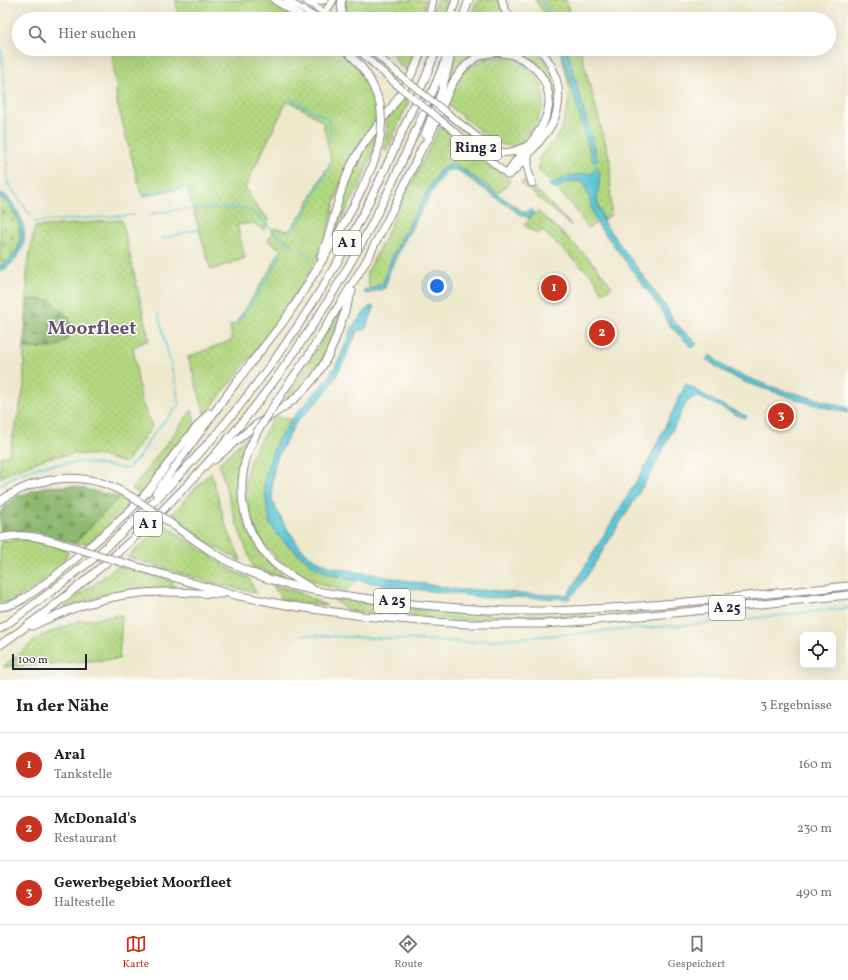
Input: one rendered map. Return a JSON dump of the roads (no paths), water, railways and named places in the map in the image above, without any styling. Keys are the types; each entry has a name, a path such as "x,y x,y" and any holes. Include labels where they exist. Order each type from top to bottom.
{"highway":[{"path":"275,0 295,12"},
{"path":"306,1 324,0"},
{"path":"325,12 333,0"},
{"path":"342,0 342,12"},
{"path":"428,0 428,12"},
{"path":"430,12 433,0"},
{"path":"452,12 456,0"},
{"path":"465,12 469,0"},
{"path":"502,0 507,12"},
{"path":"142,513 237,381 283,322 324,259 344,224 374,164 382,132 380,104 370,78 351,56"},
{"path":"309,281 327,242 348,171 362,146 390,110 406,85 413,73 419,56"},
{"name":"A 1","path":"0,629 46,596 89,561 142,513 196,457 228,420 267,370 309,307 341,255 365,210 402,133 434,56"},
{"name":"A 1","path":"0,645 53,606 151,522 195,476 245,419 298,348 368,232 395,177 449,56"},
{"path":"422,148 424,136 441,93 450,56"},
{"path":"315,590 280,568 263,551 249,527 245,515 242,492 243,470 248,452 257,432 308,356 358,276 428,138 451,86 460,72 469,63 480,56"},
{"path":"508,175 511,167 541,129 546,119 549,101 545,84 534,68 516,56"},
{"path":"508,175 515,170 546,134 556,112 558,101 557,78 554,69 545,56"},
{"path":"496,152 510,152 529,145"},
{"path":"528,154 528,170 532,183"},
{"path":"195,476 253,428 298,396 310,383 328,356 358,276"},
{"path":"0,607 6,607 14,604 39,588 97,541 135,506 154,484 185,441 237,381"},
{"path":"0,501 18,490 41,482 61,479 79,479 99,482 115,488 135,499 211,551 241,568 290,585 315,590"},
{"path":"0,538 26,535 48,540 234,595"},
{"name":"A 25","path":"315,590 435,607 507,611 546,611 617,608 848,586"},
{"path":"16,634 61,613 117,596 168,592 234,595"},
{"name":"A 25","path":"234,595 298,607 362,616 467,624 544,624 599,620 848,595"}],"main road":[{"path":"286,0 311,12"},
{"path":"306,1 317,12"},
{"name":"Ring 2","path":"365,56 397,85 508,175"},
{"name":"Ring 2","path":"378,56 496,152"}],"water":[{"path":"563,56 569,56 597,160 593,163"},
{"path":"448,165 458,167 523,212 527,212 531,209 534,214 529,218 521,215 457,170 450,170 444,173 438,181 401,247 391,268 385,288 367,294 364,293 365,289 369,290 383,283 392,257 428,190 441,169"},
{"path":"597,168 600,173 597,201 604,223 666,307 674,322 697,344 693,348 671,327 658,305 599,226 594,216 584,182 568,182 554,190 549,185 568,176 593,173"},
{"path":"0,192 9,199 16,208 24,227 24,243 18,256 0,272 0,267 10,259 18,248 20,242 20,231 15,214 0,196"},
{"path":"373,306 374,309 365,330 358,330 333,382 319,400 295,424 278,456 274,467 272,499 278,513 301,548 311,557 330,567 459,590 492,590 522,594 566,595 569,593 648,462 686,384 714,401 747,416 746,418 741,417 699,397 694,397 686,403 651,473 587,576 574,594 570,596 570,599 514,597 489,598 398,587 331,575 314,566 282,540 277,534 270,523 264,487 267,469 277,441 292,419 329,377 340,358 353,326 369,307"},
{"path":"710,355 727,369 772,387 848,408 848,413 808,403 747,383 727,374 706,359"}],"waterway":[{"path":"541,0 549,12"},
{"path":"0,51 2,51 8,183 31,216"},
{"path":"291,99 328,119 331,141"},
{"path":"594,160 597,168"},
{"path":"291,232 305,214 331,163"},
{"path":"142,196 186,187"},
{"path":"149,214 184,209 249,209 279,236 293,245"},
{"path":"34,222 135,215"},
{"path":"162,239 199,229"},
{"path":"302,251 311,257"},
{"path":"237,325 276,266 281,253"},
{"path":"0,485 14,476 41,466 80,462 127,469 139,457 154,433 179,405 176,386 158,313"},
{"path":"303,635 466,642 700,624 848,608"}],"place":[{"name":"Aral","path":"554,288"},
{"name":"McDonald's","path":"602,333"},
{"name":"Gewerbegebiet Moorfleet","path":"781,416"}],"district":[{"name":"Moorfleet","path":"92,329"}]}
